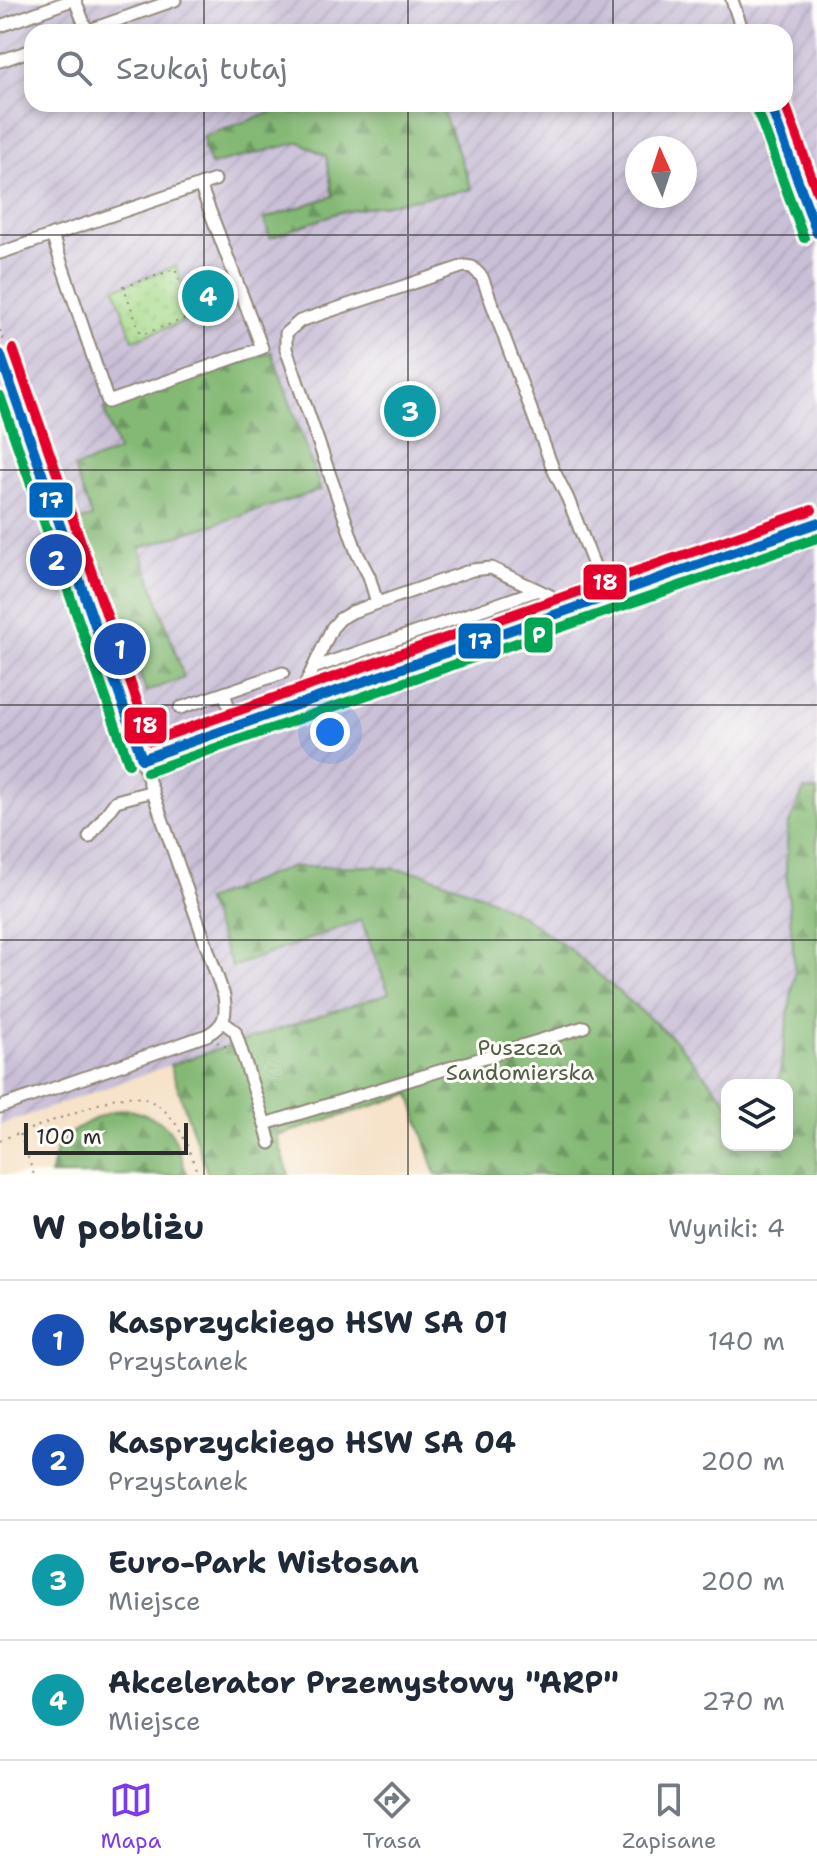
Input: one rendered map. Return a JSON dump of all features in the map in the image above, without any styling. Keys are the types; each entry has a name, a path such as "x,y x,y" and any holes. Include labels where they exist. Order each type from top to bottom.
{"street":[{"path":"0,26 74,0 82,24"},
{"path":"108,24 175,0"},
{"path":"732,0 740,24"},
{"path":"0,61 24,53"},
{"path":"773,112 817,233"},
{"path":"0,253 215,180"},
{"path":"52,235 108,402 262,348 200,185"},
{"path":"377,603 286,349 286,333 300,321 464,266 472,267 482,277 553,469 606,596"},
{"path":"0,1107 207,1035 219,1028 226,1010 224,996 3,350"},
{"path":"142,759 817,523"},
{"path":"296,704 340,619 377,603 472,570 491,568 574,607"},
{"path":"313,668 538,590"},
{"path":"180,708 283,673"},
{"path":"224,693 235,726"},
{"path":"89,837 116,801 153,791"},
{"path":"223,1022 235,1031 270,1143"},
{"path":"265,1124 584,1027"}],"path":[{"path":"175,269 192,316 141,336 123,286 175,269"},
{"path":"0,330 3,350"},
{"path":"86,571 108,602 161,752"},
{"path":"207,1043 223,1044 230,1048 240,1063 245,1061"},
{"path":"0,1140 112,1099 126,1096 142,1098 156,1104 181,1128 198,1175"},
{"path":"20,1133 34,1175"}],"shaded area":[{"path":"0,0 817,0 817,791 804,790 788,826 786,869 795,971 779,1079 721,1079 721,1094 676,1041 569,949 521,915 482,895 422,873 232,967 361,920 389,993 0,1125"}],"green space":[{"path":"273,112 443,112 472,189 337,213 270,238 264,219 333,196 326,156 300,142 210,165 204,148 204,136"},
{"path":"176,266 194,318 133,340 115,288"},
{"path":"272,352 321,490 140,548 184,678 146,692 104,566 91,569 75,522 92,517 74,468 118,451 104,409"},
{"name":"Puszcza Sandomierska","path":"804,790 817,791 817,1175 436,1175 410,1094 277,1136 289,1175 208,1175 170,1065 389,993 361,920 232,967 205,900 290,867 374,866 422,873 482,895 521,915 569,949 676,1041 721,1094 721,1151 793,1151 793,1079 779,1079 795,971 786,869 788,826"},
{"path":"125,1109 153,1118 169,1130 187,1175 50,1175 58,1142 90,1121"}],"transit line":[{"name":"P","path":"758,112 804,238"},
{"name":"17","path":"773,112 817,233"},
{"name":"18","path":"788,112 817,192"},
{"name":"18","path":"13,349 151,741 812,510"},
{"name":"17","path":"0,354 142,759"},
{"name":"P","path":"0,396 129,764"},
{"name":"17","path":"142,759 817,523"},
{"name":"P","path":"147,772 817,538"}],"place":[{"name":"Akcelerator Przemysłowy \"ARP\"","path":"208,296"},
{"name":"Euro-Park Wisłosan","path":"410,411"},
{"name":"Kasprzyckiego HSW SA 04","path":"56,560"},
{"name":"Kasprzyckiego HSW SA 01","path":"120,649"}]}
